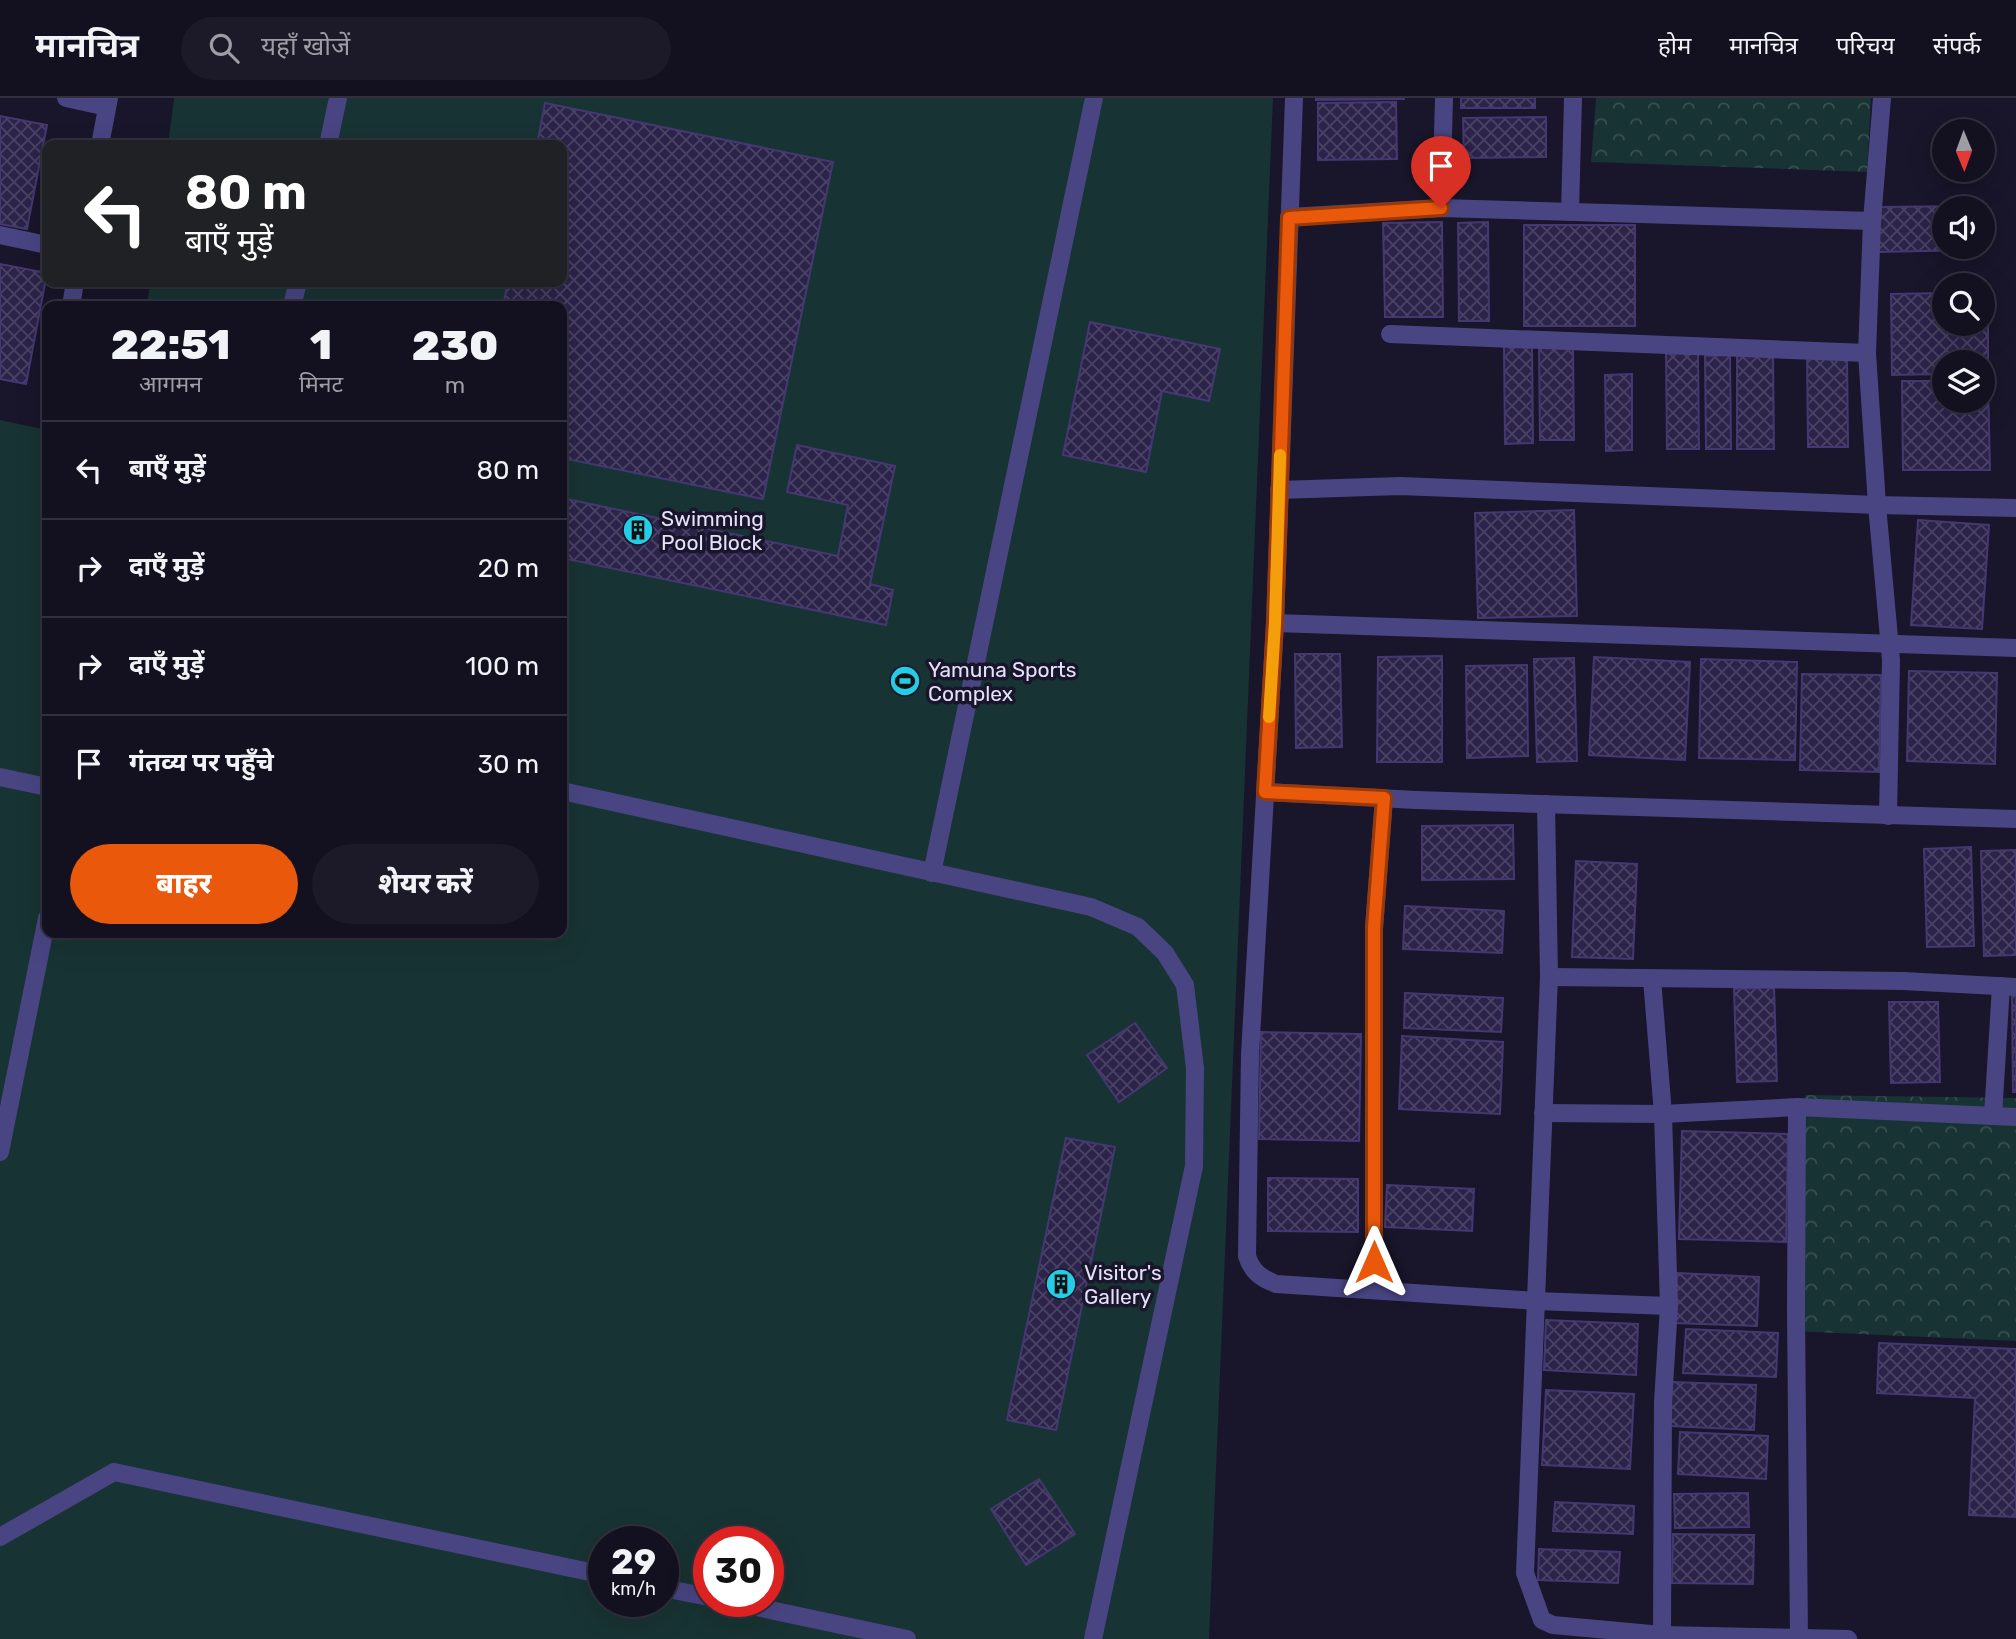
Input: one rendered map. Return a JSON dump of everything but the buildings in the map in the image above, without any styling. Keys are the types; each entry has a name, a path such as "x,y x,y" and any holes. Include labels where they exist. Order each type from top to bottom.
{"street":[{"path":"66,98 108,103 101,140"},
{"path":"329,140 338,98"},
{"path":"932,873 1094,98"},
{"path":"1294,98 1275,623 1250,1054 1247,1256 1250,1266 1261,1278 1276,1284 1536,1301 1668,1306"},
{"path":"1441,208 1444,98"},
{"path":"1570,212 1573,98"},
{"path":"1882,98 1872,221 1867,354 1890,643 1888,816"},
{"path":"1289,218 1441,208 1872,221"},
{"path":"0,235 42,244"},
{"path":"1390,334 1867,354"},
{"path":"1279,489 1400,485 1877,505 2016,508"},
{"path":"1275,623 2016,648"},
{"path":"0,777 42,786"},
{"path":"567,792 1091,907 1138,927 1165,953 1185,985 1195,1068 1194,1166 1093,1639"},
{"path":"1265,792 2016,819"},
{"path":"1374,1290 1374,928 1384,798"},
{"path":"1546,804 1549,977 1525,1573 1530,1591 1542,1620 1553,1625 1662,1635 1848,1639"},
{"path":"0,1152 43,938"},
{"path":"1549,977 1903,981 2009,987 1993,1116"},
{"path":"1652,979 1663,1114 1668,1306 1663,1402 1662,1635"},
{"path":"1543,1113 1663,1114 1797,1107 2016,1117"},
{"path":"1797,1107 1799,1638"},
{"path":"0,1537 114,1472 588,1572"},
{"path":"784,1613 907,1639"}],"green space":[{"name":"Yamuna Sports Complex","path":"174,98 1273,98 1209,1639 0,1639 0,420 42,429 42,938 567,938 567,301 148,301 149,287 567,287 567,140 169,140"},
{"path":"1596,98 1871,98 1867,172 1591,162"},
{"path":"1805,1095 2016,1098 2016,1341 1791,1331"}],"slow traffic":[{"path":"1269,717 1280,455"}],"place":[{"name":"Swimming Pool Block","path":"638,530"},
{"name":"Yamuna Sports Complex","path":"905,681"},
{"name":"Visitor's Gallery","path":"1061,1284"}],"route":[{"path":"1374,1262 1374,928 1384,798 1265,792 1275,623 1289,218 1441,208"}]}
